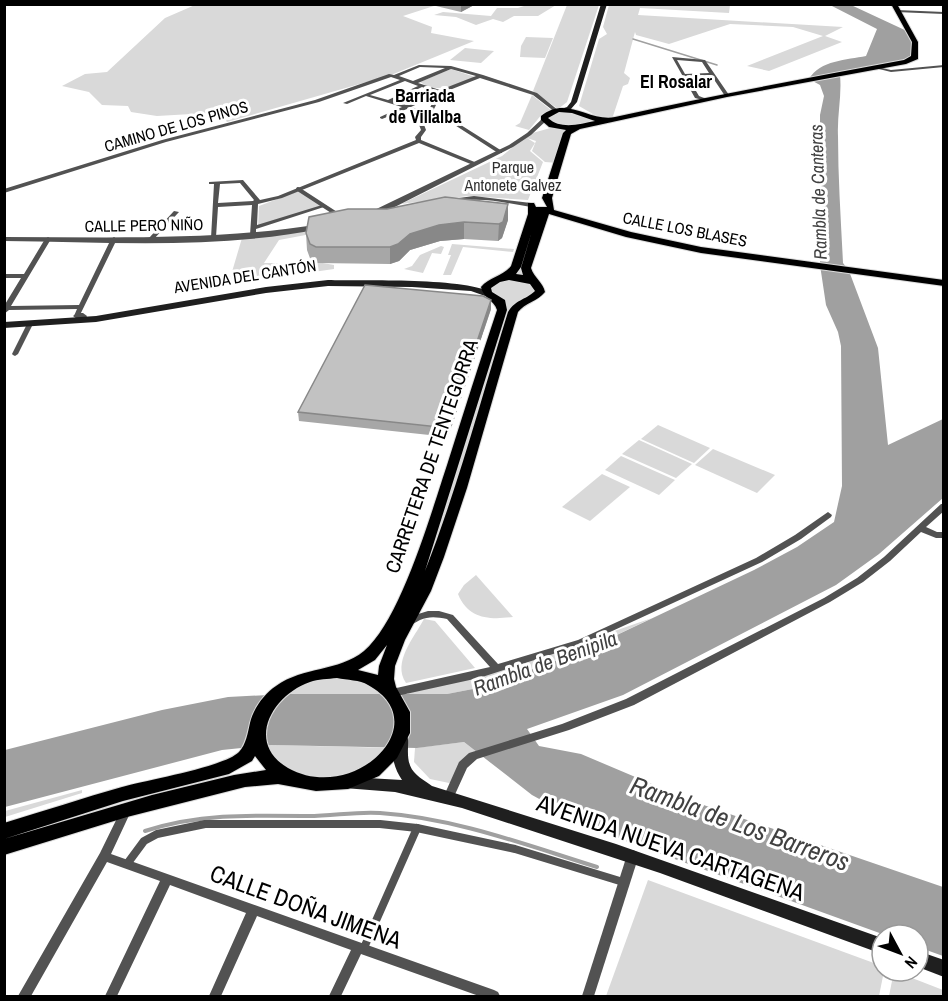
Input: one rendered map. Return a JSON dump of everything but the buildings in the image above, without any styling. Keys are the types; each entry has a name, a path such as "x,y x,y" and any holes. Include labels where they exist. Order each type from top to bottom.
{"main road":[{"path":"604,4 574,108 590,117 605,121 620,120"},
{"path":"574,102 571,106 547,115 544,120 557,127 578,127 620,120 727,95 906,62 916,54 915,42 896,7"},
{"path":"559,111 581,112"},
{"path":"557,127 559,131 538,198 532,207 514,270 486,287 491,297 511,303 528,301 537,296 540,291 527,274 526,268 542,215 548,208 547,198 567,133 589,123 590,117"},
{"name":"CALLE LOS BLASES","path":"532,207 548,208 653,240 729,254 944,283"},
{"name":"AVENIDA DEL CANTÓN","path":"4,320 81,313 310,279 370,277 477,284 496,280"},
{"path":"496,280 519,277 534,282"},
{"name":"AVENIDA DEL CANTÓN","path":"4,325 116,317 266,290 328,283 412,284 472,288 491,297"},
{"name":"CARRETERA DE TENTEGORRA","path":"337,672 357,664 377,647 405,599 416,574 502,310 501,304 491,297"},
{"name":"CARRETERA DE TENTEGORRA","path":"391,693 385,676 387,662 408,623 439,552 513,312 517,306 528,301"},
{"path":"4,831 123,794 223,769 240,761 255,742 260,716 275,695 302,678 337,672 369,678 391,693 403,715 399,744 375,769 361,777 337,783 313,783 272,777 227,784 128,808 4,847"},
{"path":"255,742 272,768 290,778"},
{"name":"AVENIDA NUEVA CARTAGENA","path":"399,744 401,765 407,776 424,789 633,855 870,942"},
{"name":"AVENIDA NUEVA CARTAGENA","path":"337,783 386,783 446,797"}],"street":[{"path":"905,4 906,11"},
{"path":"896,7 906,11 944,13"},
{"path":"707,100 697,97 674,58 703,61 727,95"},
{"name":"CAMINO DE LOS PINOS","path":"4,191 164,141 309,103 419,66 451,67 481,76 535,94 559,111"},
{"path":"877,68 891,70 944,66"},
{"path":"413,83 451,67"},
{"path":"684,75 711,74"},
{"path":"393,76 440,92"},
{"path":"382,118 481,76"},
{"path":"345,103 404,80"},
{"path":"388,102 421,86"},
{"path":"419,141 418,137 424,130 420,122 431,112 440,92"},
{"path":"366,95 408,108 431,112 447,119 500,152"},
{"path":"405,206 380,211 359,217 405,206 475,164 500,152 529,134 544,120"},
{"path":"529,134 557,127"},
{"path":"215,205 255,203 298,189 419,141 475,164"},
{"path":"213,237 214,182 241,181 257,200 253,231 324,206"},
{"path":"298,189 344,220"},
{"path":"441,201 474,198 501,200 532,207"},
{"path":"151,239 176,212"},
{"name":"CALLE PERO NIÑO","path":"4,239 213,237 253,231 283,232 344,220"},
{"path":"48,239 6,310 81,313 114,239"},
{"path":"4,276 26,276"},
{"path":"15,354 30,324"},
{"path":"446,797 463,765 478,753 532,737 630,702 827,600 860,580 922,529 944,506"},
{"path":"391,693 497,669 581,642 759,560 798,537 828,515"},
{"path":"922,529 936,535 944,535"},
{"path":"408,623 426,614 439,613 450,617 497,669"},
{"path":"24,996 104,856 128,808"},
{"path":"127,864 144,841 157,834 205,824 380,824 417,828 515,849 623,882"},
{"path":"335,996 360,949 417,828"},
{"path":"588,996 633,855"},
{"name":"CALLE DOÑA JIMENA","path":"104,856 494,996"},
{"path":"111,996 168,878"},
{"path":"215,996 254,909"}],"green space":[{"path":"530,4 556,5 538,16 514,16 503,22 493,19 476,25 456,17 434,15 443,12 491,16 497,8 518,8"},
{"path":"195,5 437,5 403,16 432,27 431,33 474,41 391,75 227,122 222,116 209,113 157,116 131,112 128,106 102,105 89,92 62,86 85,74 107,72 165,18"},
{"path":"567,5 599,5 567,102 558,109 533,91"},
{"path":"609,5 730,5 729,13 640,8 638,15 843,27 825,36 842,42 769,71 747,66 823,36 793,27 730,24 669,44 636,35 635,32 624,73 630,78 628,84 623,86 612,119 598,117 579,106 599,39 607,34 603,27"},
{"path":"526,37 553,38 545,58 520,57 521,46"},
{"path":"465,48 494,51 481,63 450,60"},
{"path":"451,69 475,77 440,88 427,86 420,82"},
{"path":"532,95 551,110 542,114 529,130 515,126 520,123"},
{"name":"Parque Antonete Galvez","path":"568,110 591,120 587,124 572,129 558,163 545,162 532,151 536,141 527,138 535,143 530,151 543,162 528,200 468,196 401,204 502,156 529,134 554,127 547,123 549,114"},
{"path":"301,190 324,206 258,227 259,206"},
{"path":"346,222 311,234 279,240 264,263 279,263 275,277 229,282 242,238"},
{"path":"525,237 535,238 526,268 540,289 517,306 439,552 394,648 379,644 405,599 502,310 486,290 507,276"},
{"path":"452,244 514,249 513,252 463,247 451,275 443,275 451,255 448,255"},
{"path":"441,246 444,247 441,254 432,253 423,273 404,269 412,266 420,255"},
{"path":"311,261 334,265 334,269 285,276 288,263 311,263"},
{"path":"658,425 710,448 694,463 641,439"},
{"path":"639,440 692,464 676,478 622,454"},
{"path":"713,449 775,475 757,493 695,465"},
{"path":"621,456 675,480 659,495 605,470"},
{"path":"602,474 630,487 590,521 562,507"},
{"path":"476,575 513,617 488,618 467,609 458,594 464,585"},
{"path":"652,618 581,652 478,688 447,694 409,695 406,690 531,660"},
{"path":"424,619 435,621 475,668 406,683 402,675 403,659"},
{"path":"346,673 394,695 275,695 288,685"},
{"path":"464,742 478,753 454,784 430,779 414,762 415,748"},
{"path":"258,746 396,748 361,777 297,780"},
{"path":"82,790 82,793 5,817 5,811"},
{"path":"648,880 870,962 870,983 882,983 879,996 606,996"},
{"path":"892,983 925,983 943,990 943,996 889,996"}],"water":[{"name":"Rambla de Los Barreros","path":"830,5 851,5 909,32 915,42 911,60 840,75 838,152 843,263 849,271 878,348 888,445 943,419 943,498 879,554 836,585 623,695 527,729 539,746 581,754 692,801 943,887 943,956 930,951 930,923 870,923 870,930 633,844 583,823 532,795 464,742 417,748 271,745 222,750 5,807 5,750 162,710 228,697 289,694 447,694 478,688 581,652 754,570 797,547 834,522 842,486 841,346 838,332 826,305 820,265 820,115 824,96 820,85 809,79 827,64 866,56 877,29"}],"waterway":[{"path":"633,39 717,65"},
{"path":"145,831 184,821 223,817 380,813 463,826 597,867"}],"district":[{"name":"El Rosalar","path":"676,81"},
{"name":"Barriada de Villalba","path":"425,106"}],"water label":[{"name":"Rambla de Canteras","path":"818,192"},
{"name":"Rambla de Benipila","path":"545,663"}]}
